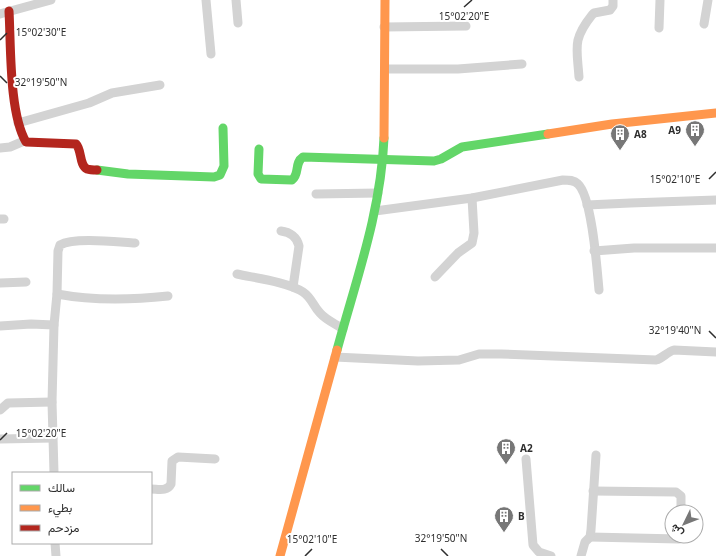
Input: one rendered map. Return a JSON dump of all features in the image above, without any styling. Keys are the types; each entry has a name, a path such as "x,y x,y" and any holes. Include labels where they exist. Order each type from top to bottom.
{"street":[{"path":"0,14 33,3 51,0"},
{"path":"206,0 212,54"},
{"path":"236,0 238,23"},
{"path":"280,556 303,467 363,262 375,211 383,160 385,129 385,0"},
{"path":"579,77 577,46 578,36 594,13 610,10 613,6 613,0"},
{"path":"659,28 660,0"},
{"path":"704,24 708,0"},
{"path":"10,11 14,100 20,133 24,141"},
{"path":"384,28 466,26"},
{"path":"385,69 458,69 522,64"},
{"path":"18,123 89,103 112,93 160,85"},
{"path":"259,149 259,177 263,180 295,179 297,176 297,162 303,157 383,160 438,160 462,147 612,124 716,113"},
{"path":"0,148 10,147 24,141 29,143 76,144 80,150 82,164 87,168 128,174 214,177 220,175 224,166 223,128"},
{"path":"375,211 472,198 570,180 576,181 580,185 587,205 599,290"},
{"path":"316,194 378,193"},
{"path":"435,277 458,253 472,243 474,234 472,198"},
{"path":"587,205 716,200"},
{"path":"281,231 285,231 293,235 299,246 294,287"},
{"path":"54,472 52,402 54,325 57,294 58,252 60,245 65,242 79,241 135,243"},
{"path":"594,250 642,248 716,248"},
{"path":"237,274 294,287 309,297 324,317 343,329"},
{"path":"0,283 26,282"},
{"path":"57,294 97,299 168,296"},
{"path":"0,326 31,324 54,325"},
{"path":"335,357 418,361 459,360 472,356 494,354 656,360 669,351 674,350 716,352"},
{"path":"0,410 8,403 52,402"},
{"path":"0,439 53,438"},
{"path":"581,556 585,542 590,537 596,455"},
{"path":"152,489 165,490 169,488 171,484 172,461 178,457 215,459"},
{"path":"526,459 533,544 539,552 551,556"},
{"path":"594,491 676,492 681,496 681,504"},
{"path":"590,537 664,539"},
{"path":"55,544 56,556"}],"traffic: fast":[{"path":"97,170 128,174 214,177 220,175 224,166 223,128"},
{"path":"259,149 258,174 261,179 292,180 296,175 300,159 303,157 434,161 441,159 462,147 548,134"},
{"path":"337,350 373,219 382,165 384,138"}],"traffic: slow":[{"path":"384,138 385,0"},
{"path":"548,134 612,124 716,113"},
{"path":"280,556 337,350"}],"traffic: jam":[{"path":"9,11 12,79 16,114 20,129 26,142 76,144 84,167 87,169 97,170"}],"place":[{"name":"A9","path":"695,147"},
{"name":"A8","path":"620,151"},
{"name":"A2","path":"506,465"},
{"name":"B","path":"504,533"}]}
